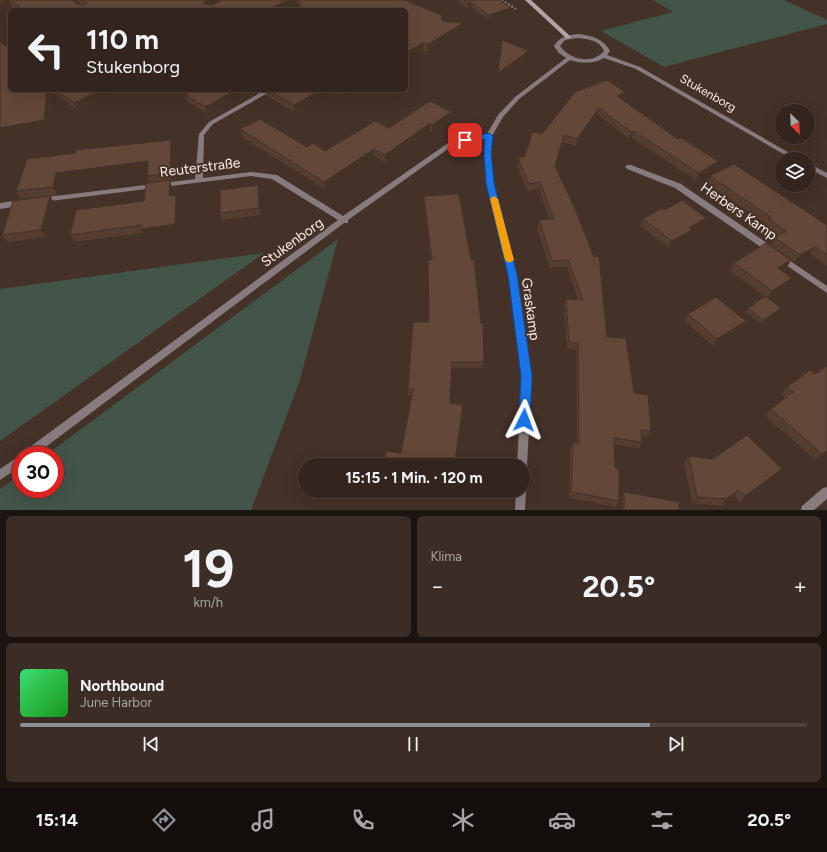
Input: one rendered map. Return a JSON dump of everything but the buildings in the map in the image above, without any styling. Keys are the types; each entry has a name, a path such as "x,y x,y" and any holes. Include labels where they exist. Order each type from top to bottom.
{"street":[{"path":"528,0 568,37"},
{"path":"583,36 598,40 605,45 607,51 604,56 588,61 569,58 560,52 557,46 560,40 568,37 583,36"},
{"name":"Stukenborg","path":"604,56 638,68 785,152"},
{"path":"489,136 500,116 517,98 569,58"},
{"path":"199,180 201,135 211,123 266,92"},
{"name":"Stukenborg","path":"39,446 345,221 368,202 454,142 489,136"},
{"name":"Graskamp","path":"489,136 488,152 490,183 513,275 526,376 522,458"},
{"name":"Herbers Kamp","path":"628,167 678,186 827,290"},
{"path":"815,169 827,176"},
{"name":"Reuterstraße","path":"0,206 251,174 274,177 345,221"},
{"path":"0,475 12,466"},
{"path":"806,510 827,492"},
{"path":"520,510 521,498"}],"path":[{"path":"501,0 521,12"}],"green space":[{"path":"653,0 784,0 827,20 827,24 664,67 601,31 673,12"},
{"path":"338,239 299,383 251,510 0,510 0,489 12,480 12,498 64,498 64,446 58,446"},
{"path":"264,253 0,441 0,289"}],"slow traffic":[{"path":"494,199 509,260"}],"route":[{"path":"465,140 489,136 488,152 490,183 513,275 526,376 524,420"}]}
